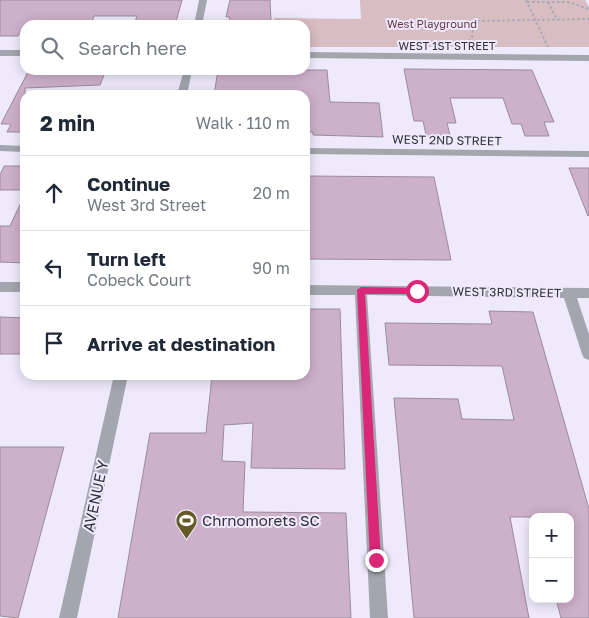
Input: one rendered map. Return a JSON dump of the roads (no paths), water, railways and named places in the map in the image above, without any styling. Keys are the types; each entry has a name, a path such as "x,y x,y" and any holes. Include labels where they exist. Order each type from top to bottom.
{"street":[{"path":"199,20 203,0"},
{"path":"0,53 20,53"},
{"name":"WEST 1ST STREET","path":"310,56 589,58"},
{"path":"183,90 187,75"},
{"path":"0,148 20,149"},
{"name":"WEST 2ND STREET","path":"310,151 589,154"},
{"path":"0,287 20,287"},
{"name":"WEST 3RD STREET","path":"310,290 589,293"},
{"path":"361,290 379,618"},
{"path":"569,292 589,354"},
{"name":"AVENUE Y","path":"68,618 120,380"}],"place":[{"name":"Chrnomorets SC","path":"186,539"}],"park label":[{"name":"West Playground","path":"432,23"}]}
